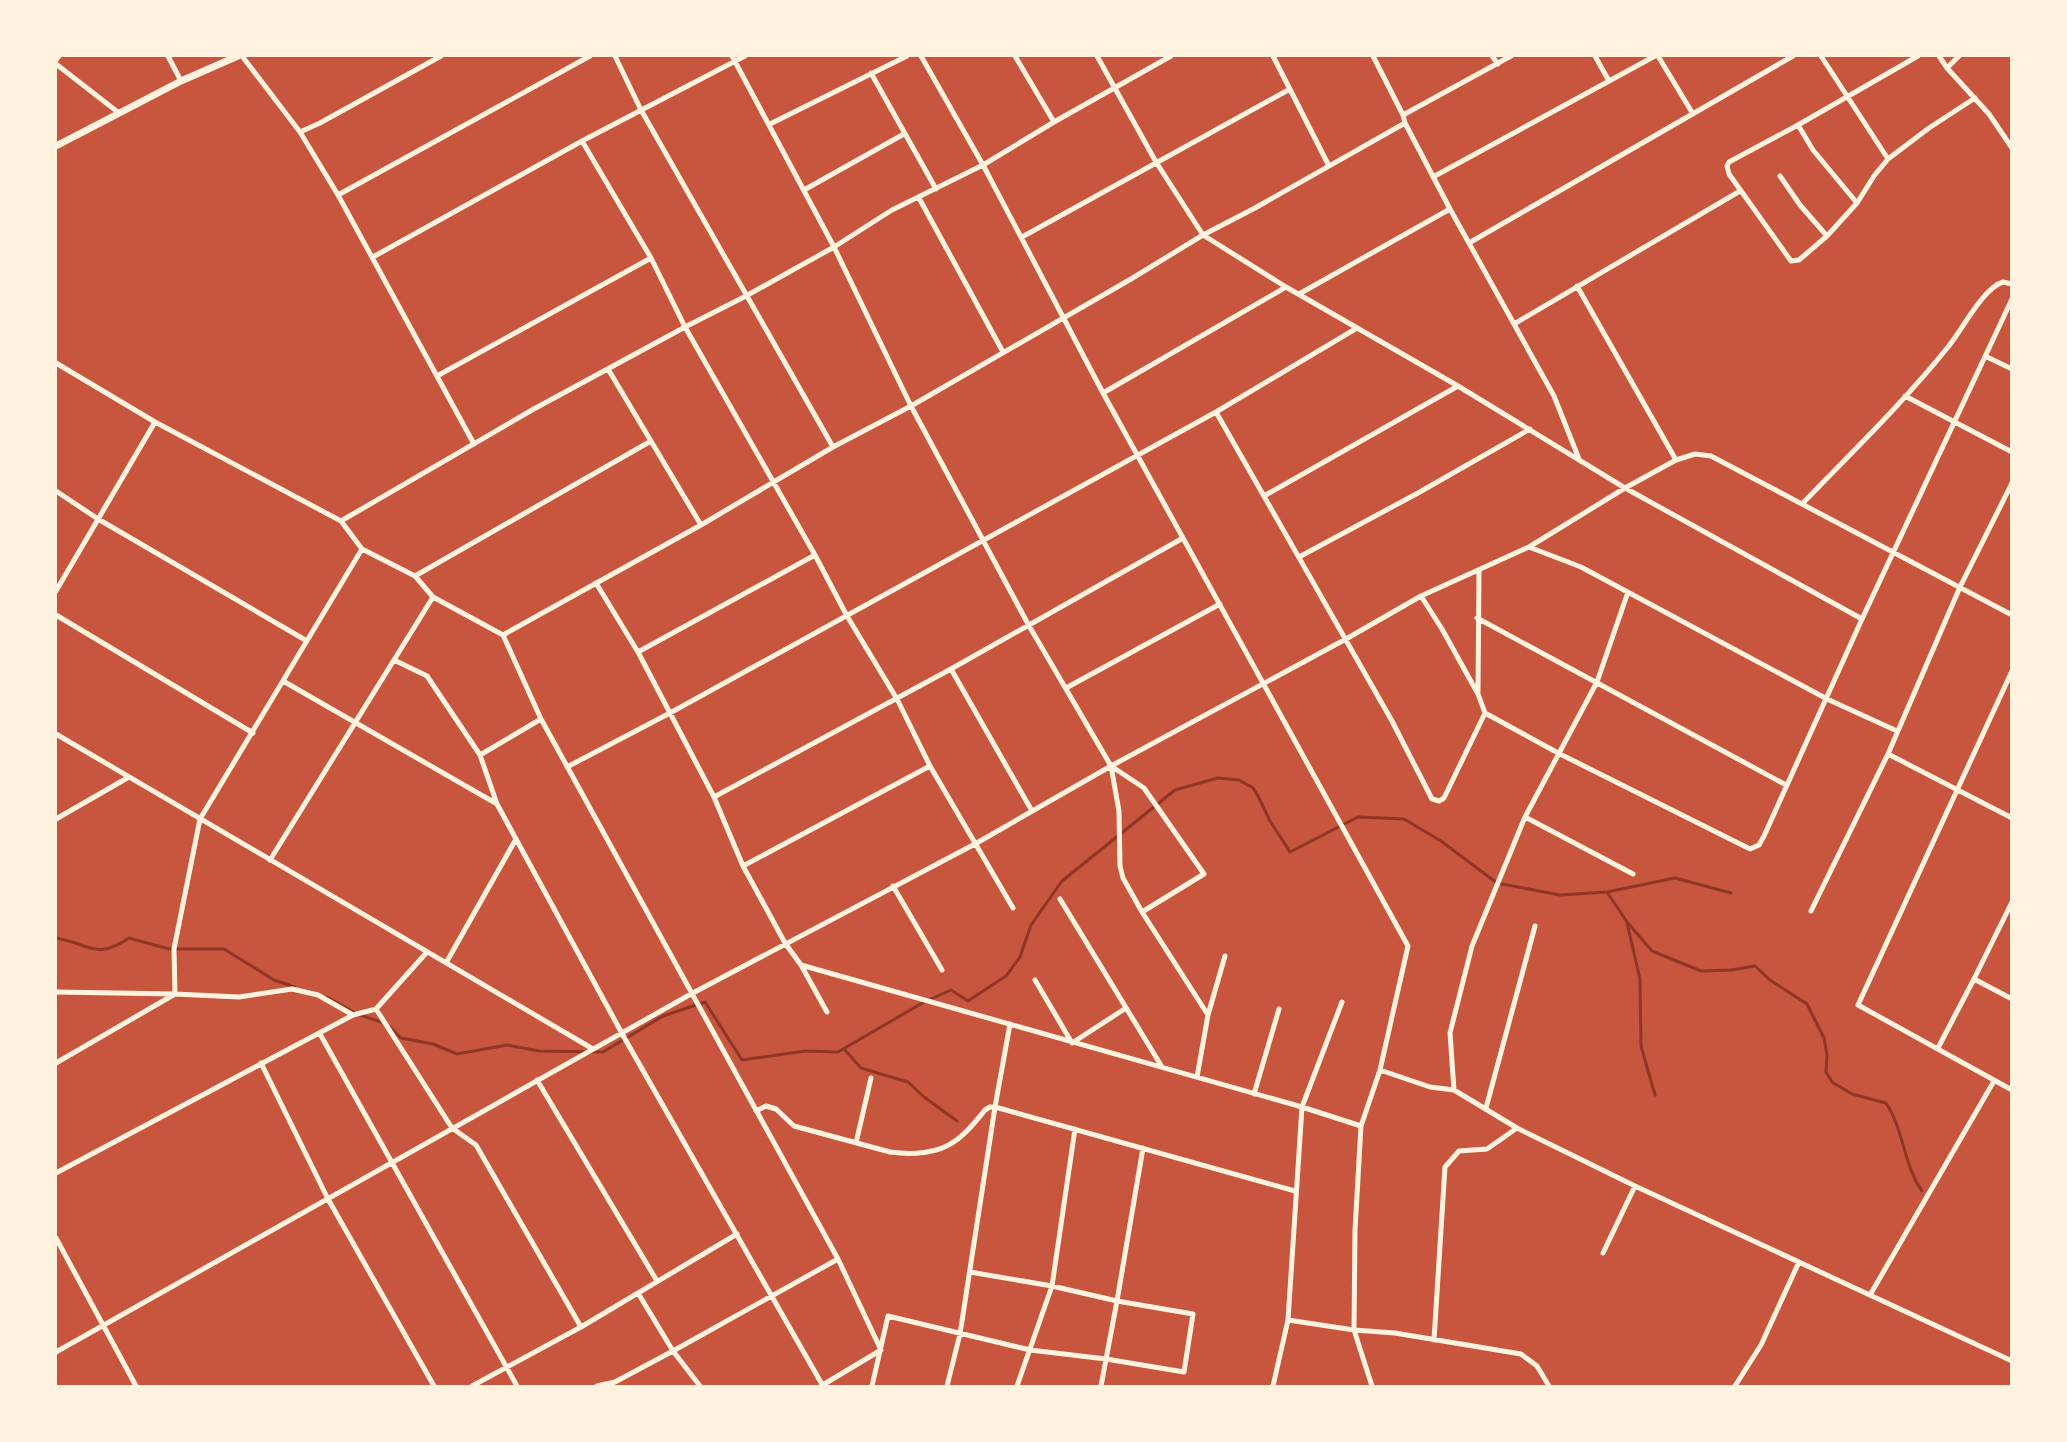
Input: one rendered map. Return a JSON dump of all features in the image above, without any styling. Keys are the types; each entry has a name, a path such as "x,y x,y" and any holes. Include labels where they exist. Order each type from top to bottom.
{"street":[{"path":"59,56 56,62 119,113"},
{"path":"168,56 181,81"},
{"path":"56,146 181,81 240,56 300,132 338,195 374,257 405,321 474,444"},
{"path":"300,132 441,56"},
{"path":"338,195 590,56"},
{"path":"615,56 641,110 832,447"},
{"path":"374,257 734,58 745,56"},
{"path":"770,124 907,56"},
{"path":"921,56 1022,237 1103,393 1408,946 1380,1070 1361,1126 1355,1230 1354,1330 1372,1386"},
{"path":"1015,56 1054,122"},
{"path":"1097,56 1156,162 1203,235 1286,288 1458,386 1625,488 1862,619"},
{"path":"340,521 608,369 834,247 892,210 983,165 1170,56"},
{"path":"1273,56 1329,166"},
{"path":"1373,56 1433,177 1560,408 1578,459"},
{"path":"1492,56 1498,64"},
{"path":"1403,115 1511,56"},
{"path":"1596,56 1609,81"},
{"path":"1433,177 1657,56 1693,114"},
{"path":"1469,243 1793,56"},
{"path":"1821,56 1888,159"},
{"path":"1918,56 1729,162 1727,166 1729,174 1791,261 1799,260 1827,236 1857,203 1888,159 1929,128 1975,98"},
{"path":"1939,56 2009,137 2012,148"},
{"path":"1947,68 1959,56"},
{"path":"734,58 834,247 911,406 1028,624 1111,766 1119,812 1120,866 1124,878 1142,912 1209,1015"},
{"path":"871,73 936,189"},
{"path":"1022,237 1290,89"},
{"path":"503,635 701,525 832,447 911,406 1203,235 1405,123"},
{"path":"1798,125 1813,150 1857,203"},
{"path":"804,190 904,134"},
{"path":"582,141 651,258 685,327 815,555 847,616 897,699 930,766 1013,908"},
{"path":"1780,176 1800,205 1827,236"},
{"path":"1514,324 1740,191"},
{"path":"919,198 1003,352"},
{"path":"1299,294 1450,209"},
{"path":"437,376 651,258"},
{"path":"1802,504 1905,396 1948,347 1991,287 2003,282 2012,284"},
{"path":"1577,286 1676,460"},
{"path":"1103,393 1286,288"},
{"path":"1421,596 1443,629 1478,694 1485,713 1560,754 1750,849 1759,845 2012,299"},
{"path":"567,767 670,713 1216,412 1357,328"},
{"path":"1986,356 2012,369"},
{"path":"56,363 155,422 340,521 362,549 415,576 433,597 503,635 541,719 838,1259 881,1350"},
{"path":"608,369 701,525"},
{"path":"1264,496 1458,386"},
{"path":"1905,396 2012,452"},
{"path":"1216,412 1392,721 1432,799 1439,801 1444,798 1485,713"},
{"path":"56,591 155,422"},
{"path":"1299,557 1530,429"},
{"path":"415,576 651,441"},
{"path":"56,1352 621,1032 975,844 1111,766 1421,596 1529,547 1625,488 1676,460 1695,454 1711,456 2012,615"},
{"path":"1811,911 1888,754 1960,587 2012,483"},
{"path":"56,491 98,519 307,641"},
{"path":"714,797 897,699 1183,538"},
{"path":"1529,547 1581,567 1827,699 1897,731"},
{"path":"175,994 174,949 200,819 362,549"},
{"path":"638,652 815,555"},
{"path":"1478,694 1479,570"},
{"path":"596,583 638,652 714,797 743,866 785,943 801,965 827,1012"},
{"path":"1454,1090 1450,1034 1472,946 1526,818 1597,682 1629,592"},
{"path":"270,860 433,597"},
{"path":"1066,688 1220,604"},
{"path":"56,615 253,733"},
{"path":"1477,618 1786,785"},
{"path":"394,660 427,676 480,756 497,804 621,1032 822,1386 881,1350"},
{"path":"951,669 1032,811"},
{"path":"2012,671 1858,1005 2012,1090"},
{"path":"284,681 497,804"},
{"path":"480,756 541,719"},
{"path":"56,736 593,1048"},
{"path":"1888,754 2012,818"},
{"path":"743,866 930,766"},
{"path":"1111,766 1144,788 1204,874 1142,912"},
{"path":"56,819 129,777"},
{"path":"1526,818 1633,874"},
{"path":"446,963 516,839"},
{"path":"893,886 942,970"},
{"path":"1060,899 1162,1067"},
{"path":"1938,1048 2010,910 2012,902"},
{"path":"1486,1108 1535,926"},
{"path":"56,1173 352,1015 376,1009 427,952"},
{"path":"1197,1077 1209,1015 1225,956"},
{"path":"801,965 1302,1107 1361,1126"},
{"path":"1974,979 2012,999"},
{"path":"1035,980 1072,1043"},
{"path":"56,992 239,997 292,988 318,995 352,1015"},
{"path":"56,1064 175,994"},
{"path":"1273,1386 1288,1320 1302,1107 1342,1002"},
{"path":"1072,1043 1126,1008"},
{"path":"376,1009 452,1128 476,1145 581,1327"},
{"path":"1254,1094 1280,1009"},
{"path":"947,1386 960,1334 1010,1024"},
{"path":"320,1034 517,1386"},
{"path":"261,1063 328,1198 434,1386"},
{"path":"1380,1070 1430,1087 1454,1090 1517,1128 1635,1186 2012,1361"},
{"path":"856,1143 871,1078"},
{"path":"537,1080 657,1281"},
{"path":"1870,1295 1994,1081"},
{"path":"756,1111 766,1106 776,1108 794,1126 905,1154 945,1147 955,1142 985,1110 995,1107 1295,1191"},
{"path":"1434,1340 1445,1167 1459,1150 1487,1149 1517,1128"},
{"path":"1017,1386 1052,1286 1075,1129"},
{"path":"1101,1386 1143,1148"},
{"path":"1603,1253 1635,1186"},
{"path":"472,1386 581,1327 737,1234"},
{"path":"56,1238 136,1386"},
{"path":"597,1386 616,1384 838,1259"},
{"path":"1735,1386 1761,1345 1799,1262"},
{"path":"872,1386 888,1316 1030,1350 1106,1359 1184,1372 1193,1314 970,1272"},
{"path":"638,1293 673,1351 700,1386"},
{"path":"1288,1320 1354,1330 1395,1333 1521,1354 1537,1366 1549,1386"}],"waterway":[{"path":"389,1026 401,1038 433,1044 457,1054 507,1045 539,1051 603,1052 663,1016 705,1002 742,1060 805,1051 838,1052 924,1002 951,990 968,1001 1006,976 1020,957 1031,925 1062,881 1175,790 1218,778 1239,780 1253,788 1290,852 1358,817 1404,819 1441,841 1497,883 1560,895 1607,892 1627,922 1652,951 1701,971 1755,966 1770,980 1807,1004 1824,1038 1827,1055 1826,1072 1832,1082 1852,1094 1886,1103 1897,1124 1911,1170 1922,1191"},
{"path":"1607,892 1675,878 1731,893"},
{"path":"1627,923 1640,979 1641,1046 1655,1095"},
{"path":"56,938 100,949 118,945 129,938 169,949 224,949 274,980 295,987"},
{"path":"327,997 357,1014 384,1023"},
{"path":"844,1049 861,1068 908,1082 957,1121"}]}
